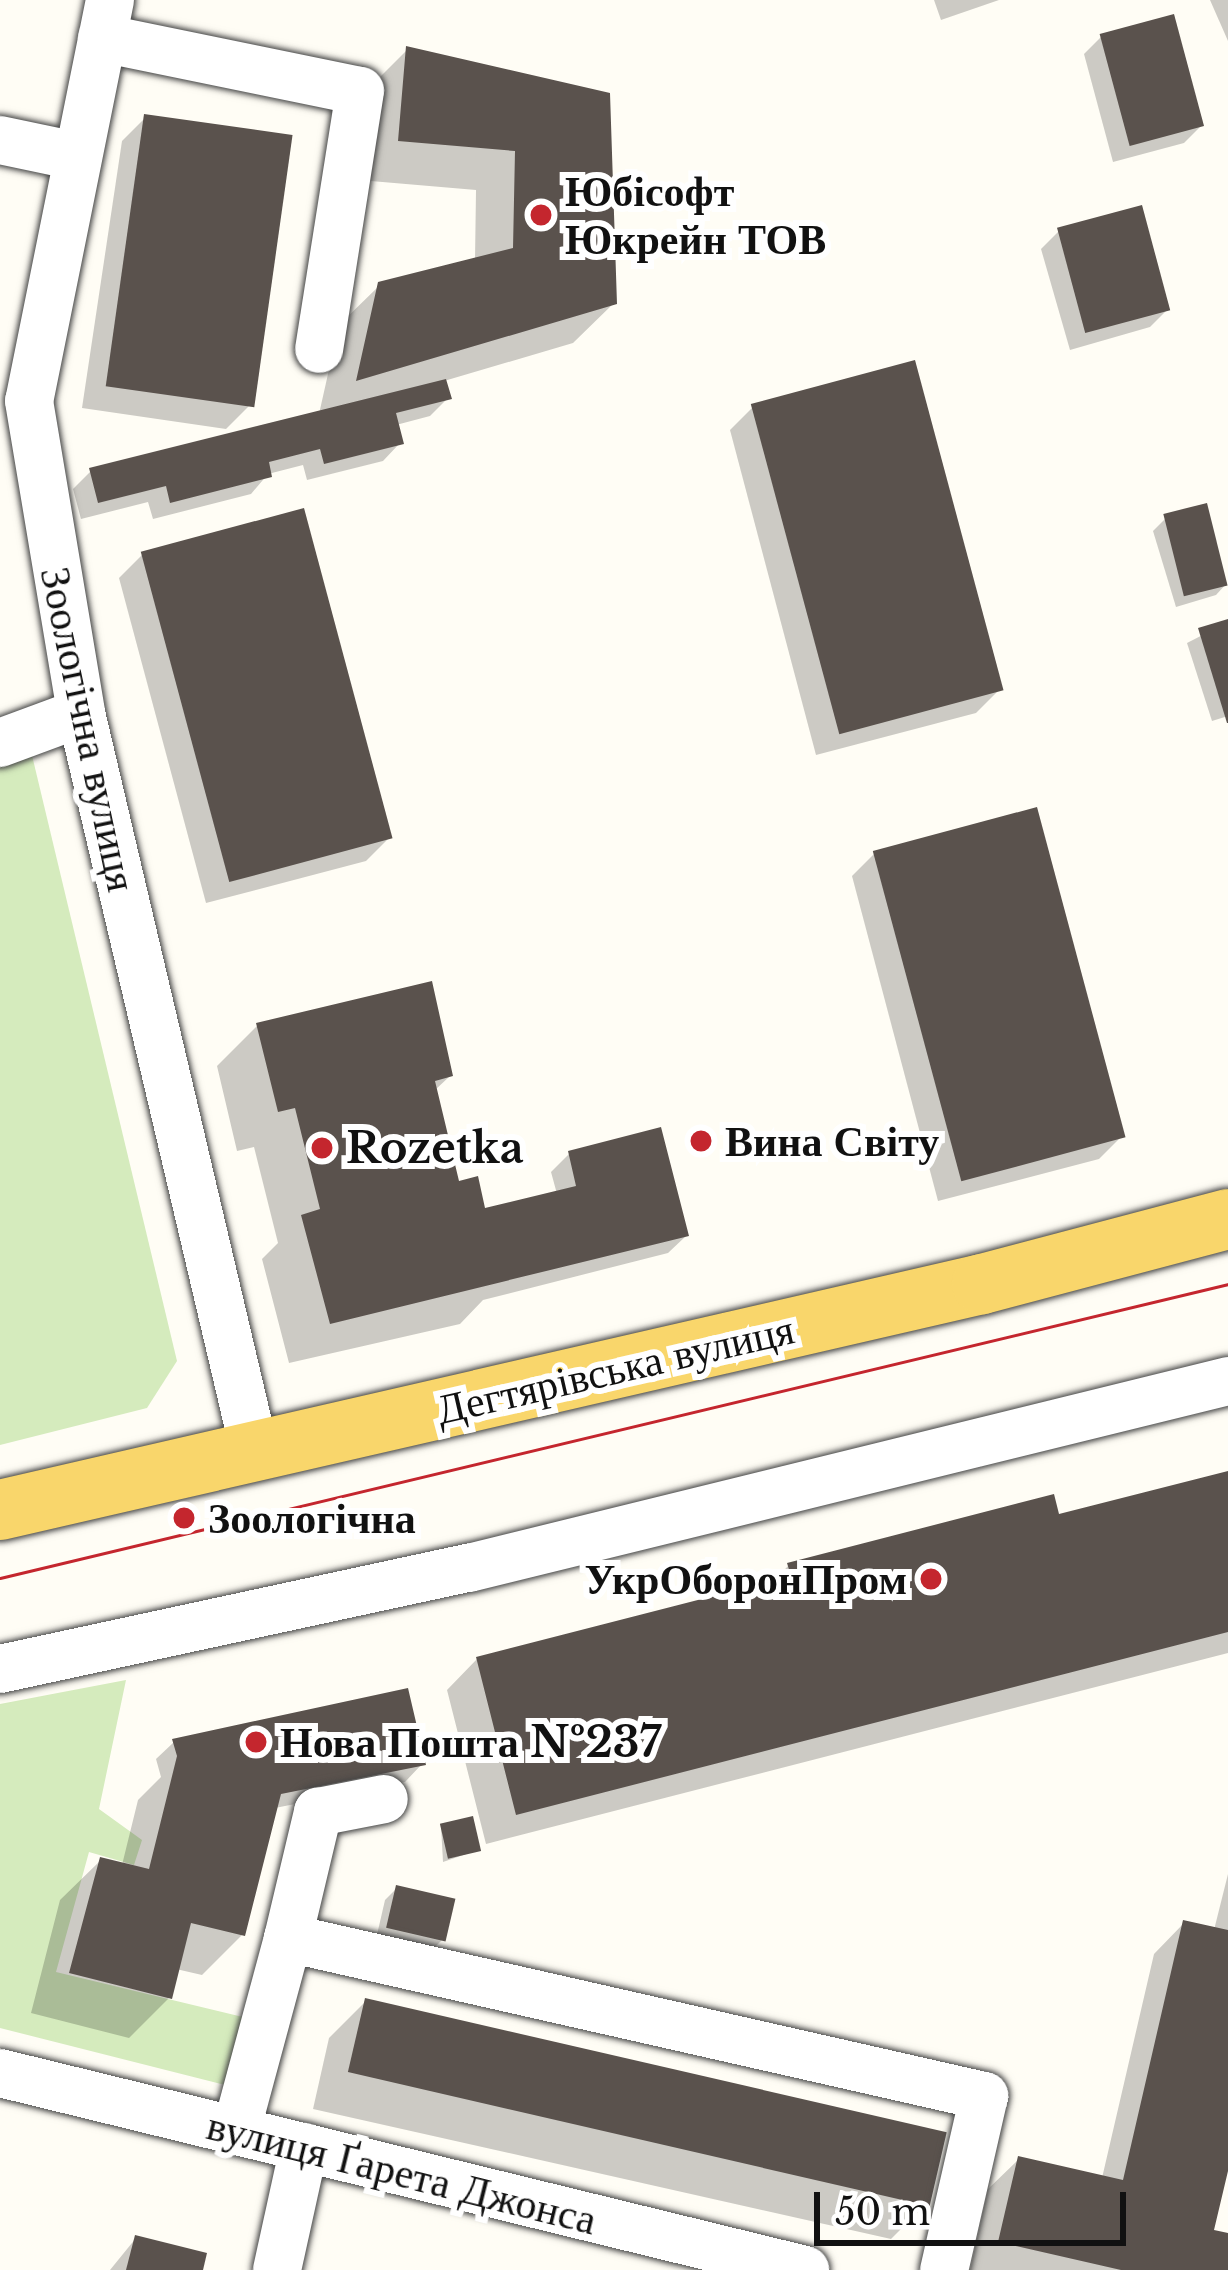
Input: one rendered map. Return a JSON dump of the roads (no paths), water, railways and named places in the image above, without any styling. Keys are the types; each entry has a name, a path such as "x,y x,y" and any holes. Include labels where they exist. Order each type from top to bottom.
{"main road":[{"name":"Дегтярівська вулиця","path":"0,1510 1228,1219"}],"street":[{"name":"Зоологічна вулиця","path":"106,19 28,401 81,713 255,1453"},
{"path":"106,19 360,91 319,350"},
{"path":"0,140 76,156"},
{"path":"0,743 81,713"},
{"path":"0,1669 469,1568 1228,1381"},
{"path":"236,2131 318,1812 384,1799"},
{"path":"288,1938 984,2096 944,2270"},
{"name":"вулиця Ґарета Джонса","path":"0,2073 805,2270"},
{"path":"278,2270 304,2147"}],"tram line":[{"path":"0,1578 1228,1284"}],"place":[{"name":"Юбісофт Юкрейн ТОВ","path":"541,215"},
{"name":"Вина Світу","path":"701,1141"},
{"name":"Rozetka","path":"322,1148"},
{"name":"Зоологічна","path":"184,1518"},
{"name":"УкрОборонПром","path":"931,1579"},
{"name":"Нова Пошта №237","path":"256,1742"}]}
